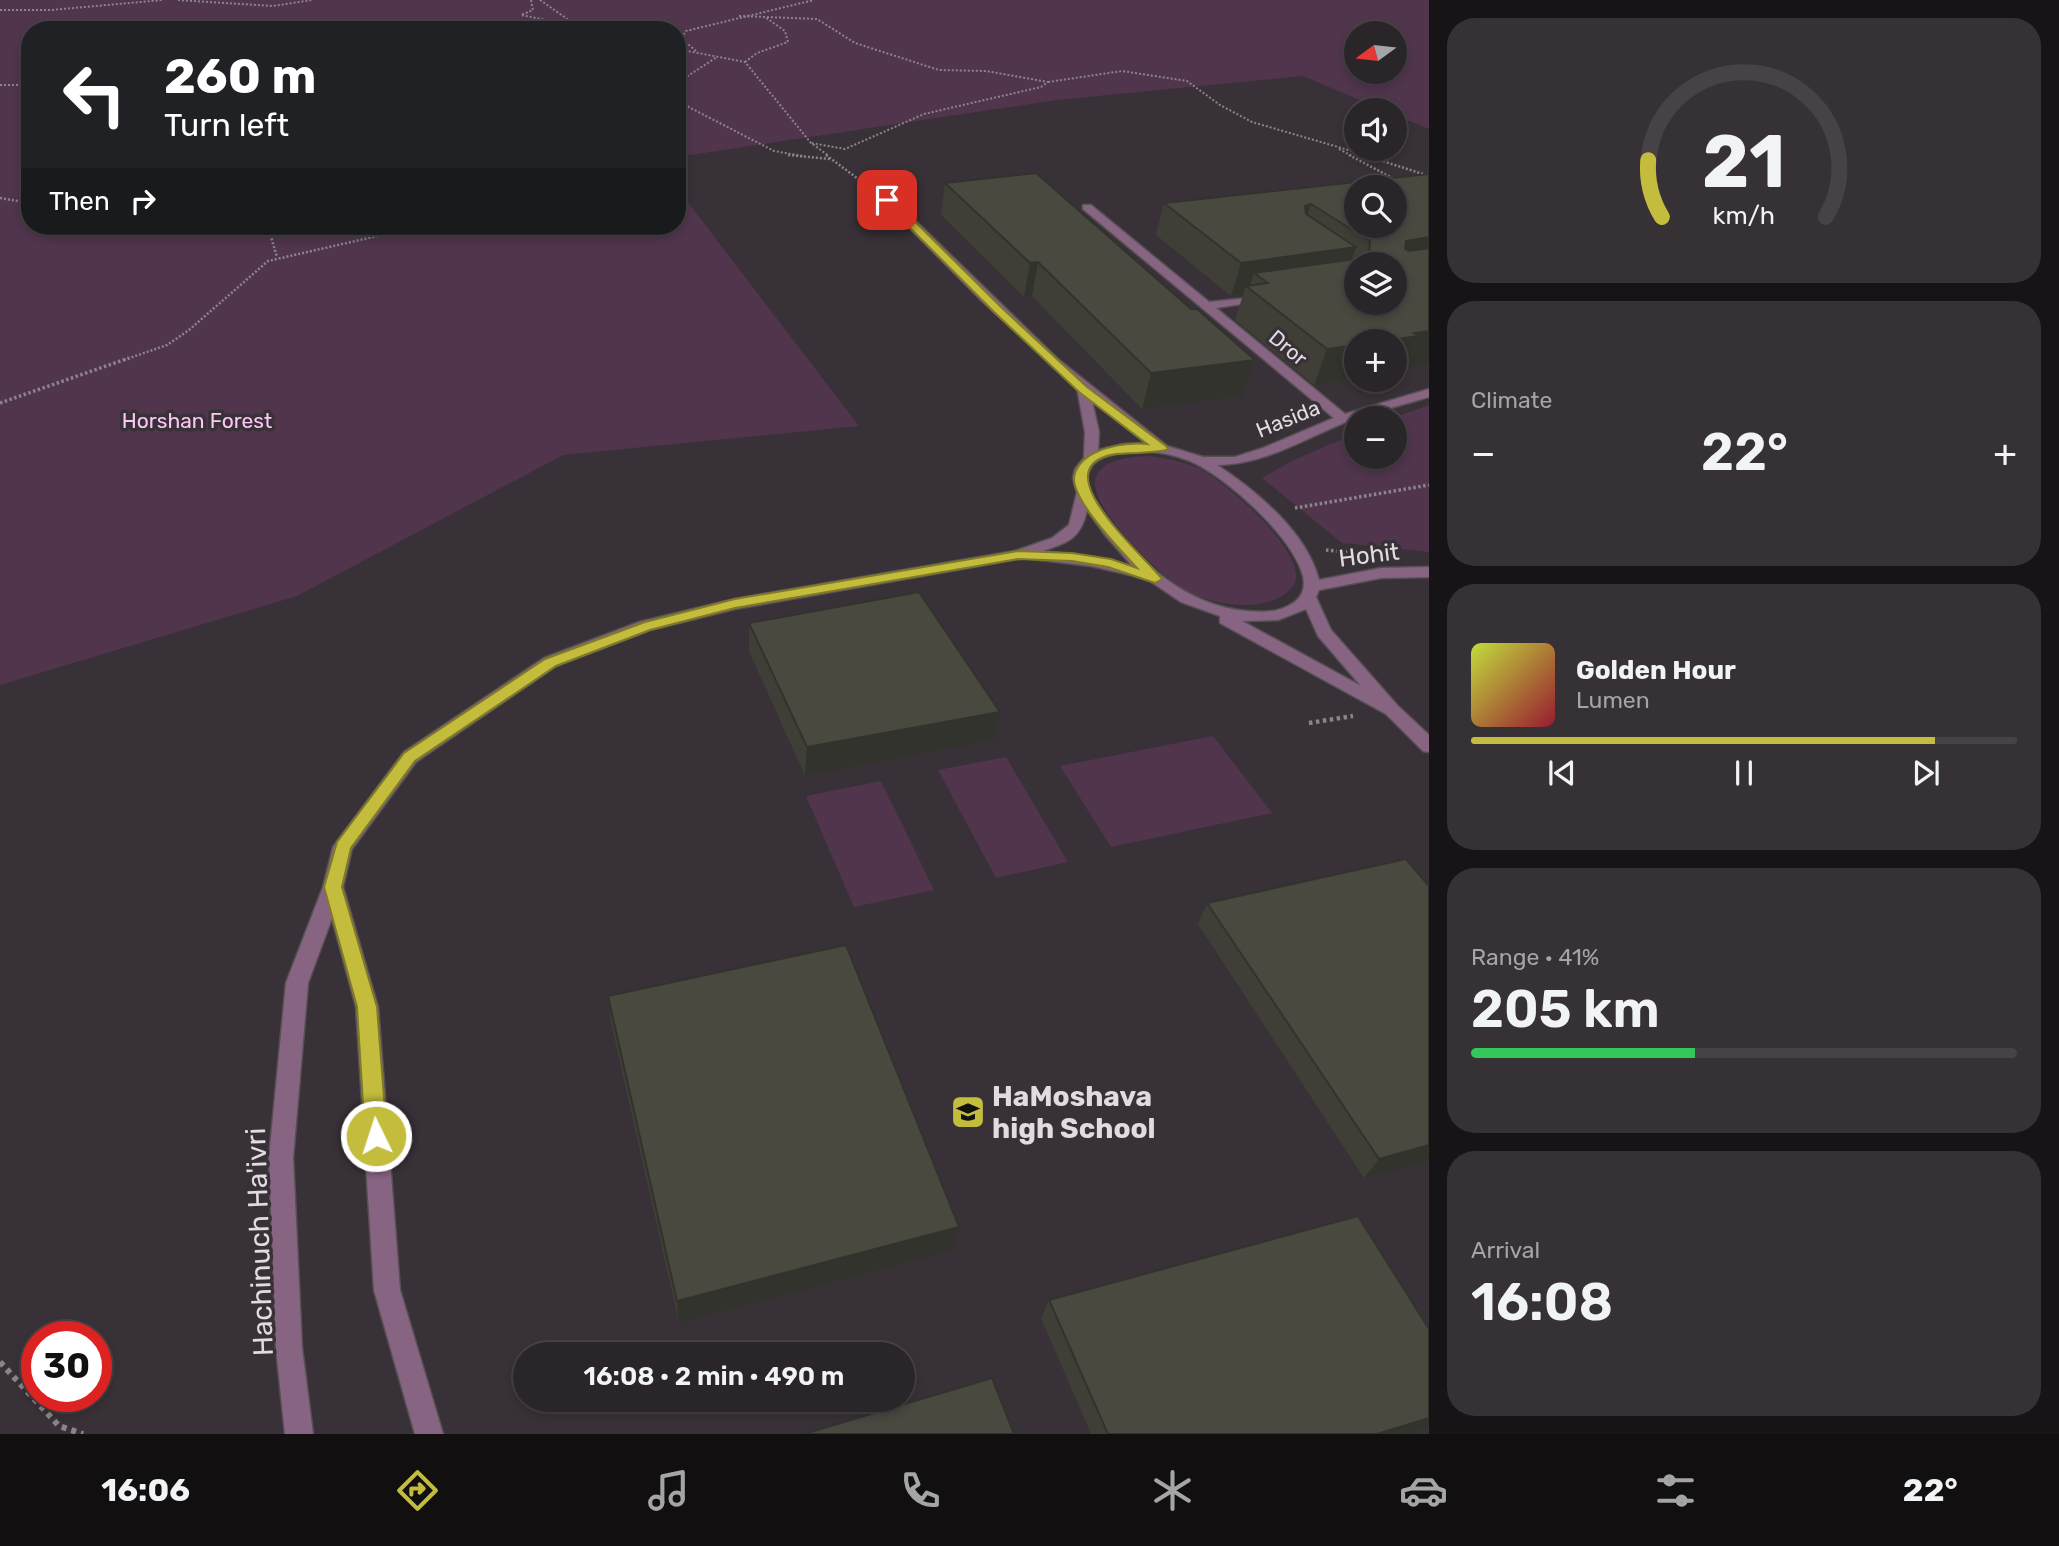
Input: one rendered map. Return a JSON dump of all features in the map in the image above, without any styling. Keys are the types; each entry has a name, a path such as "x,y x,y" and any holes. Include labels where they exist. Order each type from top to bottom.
{"street":[{"path":"887,200 998,310 1083,389 1162,449"},
{"name":"Dror","path":"1087,207 1343,419"},
{"name":"Dror","path":"1208,306 1275,296"},
{"path":"1083,389 1092,432 1091,460"},
{"name":"Hasida","path":"1202,461 1236,461 1268,451 1343,419 1429,393"},
{"path":"1392,710 1189,601 1155,579 1104,524 1084,492 1080,480 1083,469 1091,460 1122,448 1162,449 1202,461 1248,495 1267,513 1313,573 1312,593 1324,632 1392,710 1429,746"},
{"name":"Hachinuch Ha'ivri","path":"299,1434 289,1348 281,1158 296,983 333,887 343,846 410,757 550,662 645,626 735,604 1018,555 1057,541 1076,527 1084,492"},
{"name":"Hachinuch Ha'ivri","path":"1018,555 1072,557 1111,564 1155,579"},
{"name":"Hohit","path":"1212,612 1242,617 1271,617 1294,610 1312,593 1381,573 1429,572"},
{"name":"Hachinuch Ha'ivri","path":"333,887 367,1007 387,1290 429,1434"}],"path":[{"path":"0,10 51,10 163,0"},
{"path":"178,0 273,6 312,0"},
{"path":"531,0 533,10 521,15 551,21"},
{"path":"541,0 570,21"},
{"path":"686,31 739,16 814,0"},
{"path":"739,16 817,19 855,43 939,70 986,71 1048,82 1122,71 1187,81 1220,105 1252,122 1329,143 1429,176"},
{"path":"745,62 757,53 788,42 785,31 765,17"},
{"path":"686,42 696,51"},
{"path":"686,50 745,62 811,143 850,174"},
{"path":"686,77 717,57"},
{"path":"811,143 845,149 925,114 1041,88 1048,82"},
{"path":"0,85 21,85"},
{"path":"686,106 774,150 790,155 831,159"},
{"path":"1329,143 1387,175"},
{"path":"0,198 21,202"},
{"path":"270,235 277,257"},
{"path":"0,402 167,345 190,330 268,261 277,257 384,235"},
{"path":"1267,513 1429,485"},
{"path":"1317,542 1326,550"},
{"path":"0,1362 59,1426 83,1434"}],"green space":[{"name":"Horshan Forest","path":"0,0 1429,0 1429,129 1407,120 1407,98 1355,98 1303,76 1057,100 686,156 686,21 21,21 21,235 686,235 686,200 859,426 563,455 297,596 0,685"},
{"path":"1429,405 1429,552 1342,543 1262,478 1292,461 1344,438 1344,469 1407,469 1407,413"},
{"path":"1147,456 1186,463 1198,468 1211,475 1246,504 1265,522 1292,560 1296,576 1291,589 1280,597 1254,605 1224,603 1185,590 1160,571 1113,522 1096,489 1096,477 1105,466 1118,460"},
{"path":"1213,736 1272,813 1111,847 1060,766"},
{"path":"1006,757 1068,862 996,878 938,770"},
{"path":"881,781 934,890 854,907 806,796"}],"building":[{"path":"1036,173 1191,309 1197,309 1255,360 1151,373 1038,262 1030,263 945,183"},
{"path":"1429,174 1429,237 1406,241 1405,249 1409,251 1429,248 1429,331 1414,333 1419,336 1407,338 1407,329 1344,329 1344,347 1327,349 1246,286 1268,283 1254,273 1344,260 1344,315 1407,315 1407,252 1369,252 1370,241 1365,238 1407,238 1407,176"},
{"path":"1344,183 1344,225 1311,204 1305,206 1306,214 1356,247 1241,263 1164,203"},
{"path":"919,592 1000,712 807,747 749,623"},
{"path":"1406,859 1429,886 1429,1145 1379,1159 1207,903"},
{"path":"846,945 959,1227 677,1301 608,996"},
{"path":"1358,1216 1429,1329 1429,1418 1377,1434 1108,1434 1049,1300"},
{"path":"992,1378 1014,1434 804,1434 878,1412 915,1412 915,1401"}],"place":[{"name":"HaMoshava high School","path":"968,1112"}],"route":[{"path":"376,1136 367,1007 333,887 343,846 410,757 550,662 645,626 735,604 1018,555 1072,557 1111,564 1155,579 1104,524 1084,492 1080,480 1083,469 1091,460 1105,452 1122,448 1162,449 1083,389 998,310 887,200"}]}
